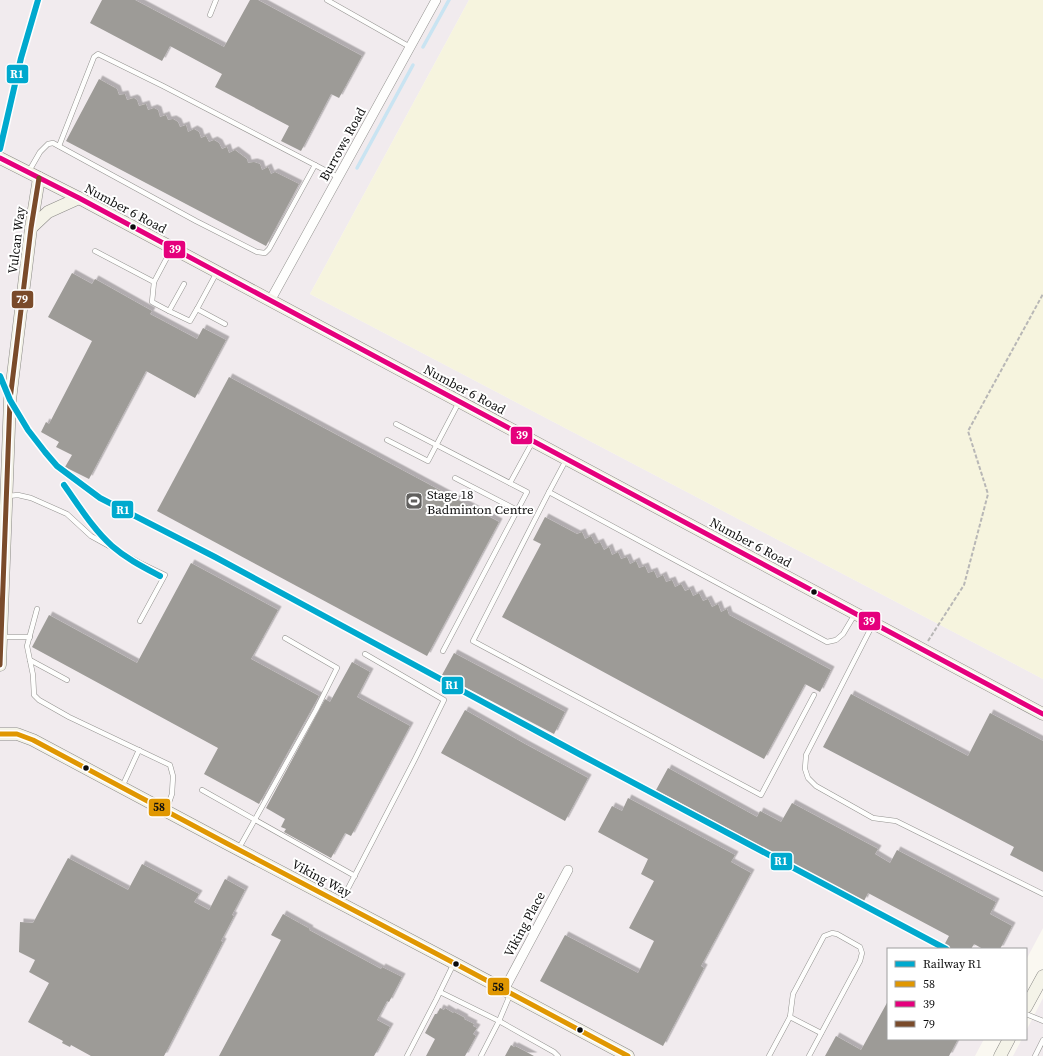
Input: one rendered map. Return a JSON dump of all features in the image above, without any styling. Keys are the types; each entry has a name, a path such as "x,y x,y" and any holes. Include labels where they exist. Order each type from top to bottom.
{"street":[{"name":"Burrows Road","path":"270,301 436,0"},
{"name":"Number 6 Road","path":"0,158 172,248 1043,714"},
{"name":"Vulcan Way","path":"0,665 10,400 31,228 34,176"},
{"path":"31,228 48,212 78,198"},
{"name":"Viking Way","path":"0,734 18,734 33,740 628,1056"},
{"name":"Viking Place","path":"507,991 568,870"},
{"path":"1027,1004 1043,976"},
{"path":"1000,1056 1008,1040"}],"lane":[{"path":"210,15 216,0"},
{"path":"327,0 410,47"},
{"path":"59,146 94,57 98,54 338,177"},
{"path":"34,176 40,152 48,144 54,143 196,221 257,252 265,252 269,249 315,165"},
{"path":"172,248 154,282 152,302 190,321 217,272"},
{"path":"95,251 154,282"},
{"path":"170,311 184,284"},
{"path":"197,309 225,324"},
{"path":"387,440 428,461 459,402"},
{"path":"396,424 527,492 443,651"},
{"path":"510,483 533,441"},
{"path":"566,459 473,641 761,795 814,695"},
{"path":"456,478 517,510"},
{"path":"549,492 827,642 836,640 843,634 855,614"},
{"path":"6,497 18,495 31,498 67,514 90,536 165,575 140,621"},
{"path":"37,609 27,646 33,675 34,695 69,717 170,765 173,776 172,794 166,811"},
{"path":"874,624 806,755 805,769 808,778 816,786 873,818 896,821 1043,894"},
{"path":"1,637 30,637"},
{"path":"238,850 316,710 337,668 284,638"},
{"path":"340,903 444,700 365,654"},
{"path":"30,660 67,680"},
{"path":"122,787 139,750"},
{"path":"202,790 355,876"},
{"path":"769,1056 790,1016 793,994 824,936 832,933 837,934 860,947 862,953 860,961 809,1056"},
{"path":"407,1056 454,963"},
{"path":"481,1056 498,1021 507,991"},
{"path":"440,992 498,1021 554,1052 558,1056"},
{"path":"1027,1014 1043,1021"},
{"path":"790,1016 821,1033"},
{"path":"1035,1056 1043,1040"}],"path":[{"path":"922,650 964,585 988,494 968,431 1043,294"}],"shaded area":[{"path":"0,0 469,0 310,294 1043,679 1043,928 1027,958 1027,948 887,948 887,1040 983,1040 975,1056 0,1056"},
{"path":"469,0 1043,0 1043,679 310,294"},
{"path":"1043,998 1043,1056 1013,1056 1021,1040 1027,1040 1027,1029"}],"building":[{"path":"102,0 135,0 224,47 250,0 258,0 362,56 339,98 331,94 301,151 281,141 289,126 215,87 222,74 170,46 162,61 90,23"},
{"path":"99,79 117,89 119,95 125,94 127,100 134,98 137,100 139,106 146,104 148,110 154,108 158,110 160,117 166,115 168,120 173,119 178,122 180,127 186,125 188,132 194,129 199,132 201,138 206,136 209,142 214,140 219,143 222,149 227,147 229,153 235,150 247,159 248,163 254,162 260,164 262,170 268,167 271,174 275,172 299,184 266,246 66,141"},
{"path":"72,273 92,284 95,279 152,311 150,314 197,339 203,328 226,340 195,398 146,371 89,479 65,467 72,455 56,447 59,442 41,432 46,422 49,424 92,341 48,317"},
{"path":"229,377 499,522 427,656 157,511"},
{"path":"545,517 577,534 582,532 585,539 591,536 595,544 600,542 604,550 609,547 612,555 618,552 621,559 627,557 630,564 636,561 639,568 645,566 648,573 654,571 657,578 663,575 666,582 672,580 675,587 681,584 685,591 690,589 693,596 699,593 703,601 708,599 712,607 718,604 721,612 727,609 729,615 831,670 820,692 805,684 764,759 502,617 541,544 533,540"},
{"path":"191,563 278,610 251,659 319,696 259,804 204,774 218,748 32,647 49,615 137,663"},
{"path":"454,653 565,712 554,734 442,675"},
{"path":"352,662 370,672 357,697 410,726 351,836 345,833 331,858 284,832 286,829 281,827 285,819 266,808 325,699 330,702"},
{"path":"851,694 968,756 990,713 1043,741 1043,872 1010,855 1014,847 823,747"},
{"path":"465,710 588,778 565,821 441,753"},
{"path":"668,768 757,817 760,811 781,822 792,803 878,849 875,854 890,863 897,850 996,902 990,914 1012,926 1001,948 981,948 974,944 972,948 943,948 949,936 868,893 864,901 656,790"},
{"path":"628,798 735,855 731,862 751,873 701,966 704,968 663,1046 540,981 565,935 638,973 654,941 629,928 654,881 641,874 648,859 598,832 612,806 622,811"},
{"path":"68,858 128,890 142,864 199,894 194,902 209,910 225,879 245,890 221,941 223,942 164,1056 91,1056 71,1045 70,1047 62,1043 63,1041 28,1022 49,983 29,972 35,960 19,952 20,922 33,923"},
{"path":"283,914 310,929 309,930 381,969 382,967 402,977 389,1002 387,1001 377,1020 390,1027 374,1056 219,1056 281,940 271,935"},
{"path":"887,1003 887,1040 957,1040 949,1056 825,1056 836,1036 861,1050"},
{"path":"440,1008 444,1010 445,1008 453,1013 454,1012 474,1024 473,1026 477,1028 473,1034 476,1036 465,1056 426,1056 435,1039 425,1033 435,1014 437,1014"},
{"path":"511,1045 514,1047 515,1046 534,1056 505,1056"}],"waterway":[{"path":"423,47 449,0"},
{"path":"357,168 413,65"}],"rail line":[{"name":"R1","path":"0,149 21,58 38,0"},
{"name":"R1","path":"0,376 10,400 28,430 45,452 57,466 100,498 215,557 581,755 944,948"},
{"name":"R1","path":"64,485 92,525 112,546 129,559 160,576"}],"transit line":[{"name":"39","path":"0,158 79,198 1043,714"},
{"name":"79","path":"0,665 10,400 31,228 39,178"},
{"name":"58","path":"0,734 17,734 33,740 628,1056"}],"place":[{"name":"Stage 18 Badminton Centre","path":"414,501"}]}
